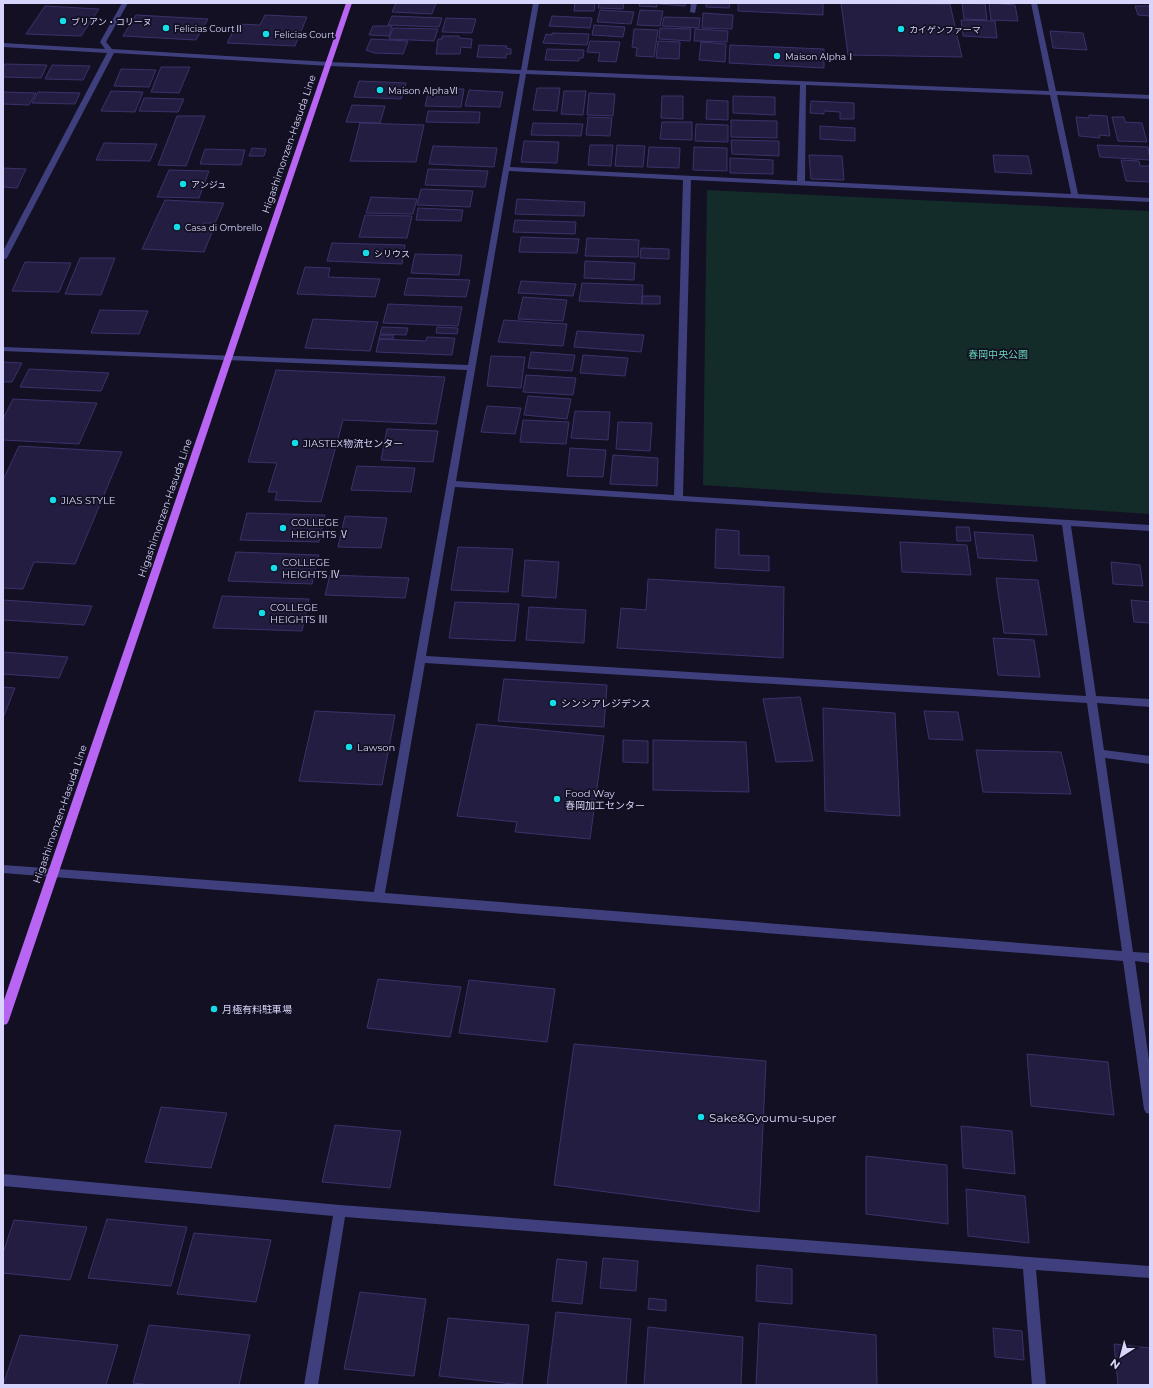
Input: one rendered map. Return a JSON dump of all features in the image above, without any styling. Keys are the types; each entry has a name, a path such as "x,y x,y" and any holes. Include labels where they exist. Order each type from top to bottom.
{"main road":[{"name":"Higashimonzen-Hasuda Line","path":"3,1020 349,3"}],"street":[{"path":"111,52 103,42 125,3"},
{"path":"379,897 536,3"},
{"path":"693,12 694,3"},
{"path":"1034,3 1075,196"},
{"path":"3,45 329,64 1150,97"},
{"path":"3,258 111,52"},
{"path":"801,184 803,82"},
{"path":"506,169 1150,200"},
{"path":"678,498 687,178"},
{"path":"3,349 471,368"},
{"path":"451,484 1150,528"},
{"path":"1066,522 1150,1108"},
{"path":"420,659 1150,703"},
{"path":"1099,753 1150,760"},
{"path":"3,869 1150,958"},
{"path":"3,1180 340,1211 1150,1272"},
{"path":"311,1385 340,1211"},
{"path":"1030,1262 1039,1385"}],"green space":[{"name":"春岡中央公園","path":"707,190 1150,211 1150,514 703,485"}],"building":[{"path":"396,3 436,3 432,14 392,12"},
{"path":"575,3 595,3 594,11 574,11"},
{"path":"599,3 624,3 623,9 598,8"},
{"path":"640,3 657,3 657,7 639,6"},
{"path":"685,3 685,6 659,4"},
{"path":"706,3 730,3 729,8 706,7"},
{"path":"738,3 823,3 823,15 738,11"},
{"path":"841,3 950,4 962,57 848,55"},
{"path":"962,3 985,4 987,20 964,19"},
{"path":"989,3 1015,5 1018,21 991,20"},
{"name":"ブリアン・コリーヌ","path":"45,6 99,9 81,36 26,34"},
{"path":"1135,6 1149,6 1150,16 1138,15"},
{"path":"600,10 634,12 631,24 597,22"},
{"path":"640,10 663,11 660,26 637,25"},
{"path":"703,13 733,15 732,29 702,28"},
{"name":"Felicias CourtⅡ","path":"136,15 208,19 196,40 123,36"},
{"name":"Felicias Court","path":"265,15 307,17 295,46 227,43 237,24 260,25"},
{"path":"392,16 442,18 439,27 388,25"},
{"path":"552,16 592,18 590,28 549,26"},
{"path":"664,17 700,18 699,28 662,26"},
{"path":"446,18 476,19 472,33 442,32"},
{"path":"961,20 995,21 997,38 963,36"},
{"path":"594,25 625,27 623,37 592,35"},
{"path":"373,26 392,26 389,36 369,35"},
{"path":"393,28 438,29 434,41 389,39"},
{"path":"660,28 691,29 690,41 659,39"},
{"path":"634,29 658,30 654,57 636,56 637,48 632,47"},
{"path":"695,29 728,31 727,42 694,41"},
{"path":"1050,31 1083,33 1087,50 1053,48"},
{"path":"552,33 589,34 587,45 543,43 546,34 552,35"},
{"path":"442,36 459,36 459,38 472,39 471,48 461,47 460,54 436,54 438,39 442,39"},
{"path":"371,39 408,41 403,54 374,53 366,50"},
{"path":"590,41 620,42 616,62 598,61 600,53 587,52"},
{"path":"658,41 680,42 679,59 656,58"},
{"path":"701,42 726,44 725,62 699,60"},
{"path":"479,45 507,46 506,48 511,49 511,54 506,54 506,58 477,57"},
{"name":"Maison AlphaⅠ","path":"730,45 824,49 824,68 729,63"},
{"path":"547,49 584,50 583,58 579,58 579,61 545,60"},
{"path":"5,64 47,65 41,78 3,77 3,68"},
{"path":"52,65 90,66 83,80 45,79"},
{"path":"161,67 190,67 179,93 151,92"},
{"path":"121,69 156,70 149,87 114,86"},
{"name":"Maison AlphaⅥ","path":"359,81 406,83 401,99 354,97"},
{"path":"537,88 560,88 557,111 533,110"},
{"path":"429,89 464,89 461,107 425,106"},
{"path":"469,90 503,92 500,107 465,106"},
{"path":"111,91 143,92 135,112 101,111"},
{"path":"564,91 586,91 583,115 561,114"},
{"path":"3,92 36,93 29,105 3,104"},
{"path":"38,92 80,93 75,104 32,103"},
{"path":"589,93 615,94 613,116 587,115"},
{"path":"662,96 683,96 683,119 661,118"},
{"path":"733,96 775,97 775,115 733,113"},
{"path":"144,98 184,99 178,112 139,111"},
{"path":"707,100 728,101 728,120 706,119"},
{"path":"811,101 854,103 854,119 840,119 840,112 824,111 824,114 810,113"},
{"path":"352,105 385,106 380,123 346,122"},
{"path":"428,111 480,112 479,123 426,122"},
{"path":"1089,115 1107,116 1110,136 1099,135 1100,138 1079,136 1076,117 1089,118"},
{"path":"177,116 205,116 186,166 158,165"},
{"path":"588,117 612,118 610,136 586,135"},
{"path":"1112,117 1124,117 1125,122 1142,123 1147,142 1118,141"},
{"path":"731,120 777,121 777,138 731,137"},
{"path":"662,122 692,122 692,140 660,139"},
{"path":"360,123 424,125 416,162 350,161"},
{"path":"533,123 583,124 581,136 531,135"},
{"path":"696,124 728,125 728,142 695,141"},
{"path":"820,126 855,128 855,141 820,139"},
{"path":"731,140 779,141 779,156 732,154"},
{"path":"524,141 559,142 557,163 521,162"},
{"path":"104,143 157,144 150,161 96,160"},
{"path":"590,145 613,145 611,166 588,165"},
{"path":"617,145 645,146 643,167 615,166"},
{"path":"1097,145 1148,147 1150,160 1100,157"},
{"path":"433,146 497,148 494,167 429,164"},
{"path":"649,147 680,148 679,168 647,167"},
{"path":"694,147 727,148 727,171 693,170"},
{"path":"252,148 266,149 264,156 249,156"},
{"path":"205,149 245,150 241,165 200,164"},
{"path":"809,155 842,156 844,180 811,179"},
{"path":"993,155 1028,156 1032,174 995,172"},
{"path":"730,158 773,160 773,174 730,173"},
{"path":"1121,160 1139,161 1140,166 1150,166 1150,182 1126,181"},
{"path":"3,168 26,169 17,188 3,187"},
{"path":"428,169 488,171 485,187 425,185"},
{"name":"アンジュ","path":"169,170 209,171 199,198 157,197"},
{"path":"421,189 473,191 470,207 417,205"},
{"path":"371,197 417,199 413,214 366,213"},
{"path":"517,199 585,202 584,216 515,214"},
{"name":"Casa di Ombrello","path":"165,200 224,203 215,223 204,223 201,230 213,230 204,252 142,249"},
{"path":"418,208 463,210 461,221 416,220"},
{"path":"365,215 412,216 407,238 359,237"},
{"path":"515,220 576,222 575,234 513,232"},
{"path":"521,237 579,239 577,253 519,252"},
{"path":"587,238 639,240 638,257 585,256"},
{"name":"シリウス","path":"332,243 405,245 402,264 327,261"},
{"path":"641,248 669,249 669,259 640,258"},
{"path":"415,254 462,255 459,275 411,273"},
{"path":"80,258 115,258 101,295 65,294"},
{"path":"585,261 635,263 634,280 584,278"},
{"path":"25,262 71,263 59,292 12,291"},
{"path":"305,267 330,268 328,277 380,279 375,297 297,294"},
{"path":"408,278 470,280 466,297 404,295"},
{"path":"521,281 576,284 573,296 518,293"},
{"path":"582,283 643,285 642,304 579,301"},
{"path":"642,296 660,296 660,304 642,304"},
{"path":"523,297 567,300 563,321 518,319"},
{"path":"388,304 462,307 458,326 383,323"},
{"path":"100,310 148,311 139,334 91,333"},
{"path":"313,319 378,322 370,351 305,348"},
{"path":"504,320 567,324 563,346 498,342"},
{"path":"382,327 408,328 406,335 380,334"},
{"path":"437,327 458,328 457,334 436,333"},
{"path":"577,331 644,335 641,352 574,347"},
{"path":"380,335 394,335 393,339 379,339"},
{"path":"427,337 455,338 452,355 376,352 379,339 426,341"},
{"path":"531,352 575,355 572,371 528,368"},
{"path":"583,355 628,358 625,376 580,373"},
{"path":"491,356 525,357 521,388 487,386"},
{"path":"3,362 22,363 12,382 3,382"},
{"path":"29,369 109,373 101,391 20,387"},
{"name":"JIASTEX物流センター","path":"276,370 445,377 436,424 343,420 321,502 275,500 277,492 268,492 277,463 248,462"},
{"path":"526,375 576,378 573,395 523,392"},
{"path":"528,396 571,399 567,419 524,415"},
{"path":"13,399 97,403 79,444 3,440 3,419"},
{"path":"487,406 521,408 515,434 481,432"},
{"path":"575,411 610,412 608,440 571,438"},
{"path":"523,420 569,422 566,444 520,442"},
{"path":"618,422 652,423 650,451 616,449"},
{"path":"387,429 438,431 433,462 381,460"},
{"path":"19,446 122,452 75,564 34,562 23,589 3,588 3,480"},
{"path":"570,448 606,450 603,477 567,476"},
{"path":"613,455 658,458 657,486 610,484"},
{"path":"357,466 415,468 411,492 351,490"},
{"name":"COLLEGE HEIGHTS Ⅴ","path":"247,513 325,515 319,542 240,540"},
{"path":"345,516 387,518 381,548 338,547"},
{"path":"956,527 969,527 971,541 957,541"},
{"path":"716,529 739,531 739,555 769,556 769,571 715,568"},
{"path":"974,532 1033,535 1037,561 978,558"},
{"path":"900,542 967,545 971,575 902,572"},
{"path":"458,547 513,549 508,592 451,590"},
{"name":"COLLEGE HEIGHTS Ⅳ","path":"236,552 319,555 312,584 228,581"},
{"path":"525,560 559,562 556,598 522,596"},
{"path":"1111,562 1140,565 1143,586 1113,584"},
{"path":"330,575 409,578 405,598 325,595"},
{"path":"996,578 1038,580 1047,635 1004,633"},
{"path":"648,579 784,587 783,658 617,648 621,608 646,610"},
{"name":"COLLEGE HEIGHTS Ⅲ","path":"222,596 309,599 302,631 213,628"},
{"path":"3,600 92,606 84,625 3,620"},
{"path":"1131,600 1150,602 1150,623 1134,622"},
{"path":"455,602 519,604 515,641 449,638"},
{"path":"529,607 586,610 584,643 526,640"},
{"path":"993,638 1034,640 1040,677 998,675"},
{"path":"3,652 68,657 59,678 3,674"},
{"name":"シンシアレジデンス","path":"504,679 607,685 604,727 498,721"},
{"path":"3,687 15,688 3,718"},
{"path":"800,697 813,761 776,762 763,699"},
{"path":"823,708 895,713 900,816 825,811"},
{"path":"315,711 395,715 382,785 299,781"},
{"path":"924,711 958,712 963,740 929,739"},
{"path":"477,724 604,736 590,839 515,832 517,822 457,816"},
{"path":"623,740 648,741 648,763 623,762"},
{"path":"653,740 746,742 749,792 653,790"},
{"path":"976,750 1061,752 1071,794 983,792"},
{"path":"378,979 461,987 450,1037 367,1028"},
{"path":"469,980 555,989 547,1042 459,1033"},
{"path":"574,1044 766,1061 759,1212 554,1185"},
{"path":"1027,1054 1108,1062 1114,1115 1031,1106"},
{"path":"161,1107 227,1113 211,1168 145,1162"},
{"path":"335,1125 401,1131 390,1188 322,1182"},
{"path":"961,1126 1012,1131 1015,1174 963,1168"},
{"path":"866,1156 947,1165 948,1224 866,1214"},
{"path":"966,1189 1025,1196 1029,1243 968,1236"},
{"path":"107,1219 187,1227 171,1286 88,1278"},
{"path":"14,1220 87,1227 70,1280 3,1273 3,1253"},
{"path":"194,1233 271,1240 256,1302 177,1294"},
{"path":"603,1258 638,1261 636,1291 600,1288"},
{"path":"557,1259 587,1262 582,1304 552,1301"},
{"path":"757,1265 792,1269 792,1304 756,1301"},
{"path":"360,1292 426,1299 414,1376 344,1369"},
{"path":"649,1298 666,1300 666,1311 648,1309"},
{"path":"556,1312 631,1319 626,1385 547,1385"},
{"path":"448,1318 529,1325 522,1385 439,1376"},
{"path":"759,1323 876,1335 877,1385 756,1385"},
{"path":"149,1325 250,1335 239,1385 151,1385 133,1383"},
{"path":"648,1327 743,1337 741,1385 644,1385"},
{"path":"993,1328 1022,1331 1024,1360 995,1357"},
{"path":"20,1335 118,1345 106,1385 3,1385"},
{"path":"1114,1344 1150,1348 1150,1385 1118,1385"}],"place":[{"name":"ブリアン・コリーヌ","path":"63,21"},
{"name":"Felicias CourtⅡ","path":"166,28"},
{"name":"カイゲンファーマ","path":"901,29"},
{"name":"Felicias Court","path":"266,34"},
{"name":"Maison AlphaⅠ","path":"777,56"},
{"name":"Maison AlphaⅥ","path":"380,90"},
{"name":"アンジュ","path":"183,184"},
{"name":"Casa di Ombrello","path":"177,227"},
{"name":"シリウス","path":"366,253"},
{"name":"JIASTEX物流センター","path":"295,443"},
{"name":"JIAS STYLE","path":"53,500"},
{"name":"COLLEGE HEIGHTS Ⅴ","path":"283,528"},
{"name":"COLLEGE HEIGHTS Ⅳ","path":"274,568"},
{"name":"COLLEGE HEIGHTS Ⅲ","path":"262,613"},
{"name":"シンシアレジデンス","path":"553,703"},
{"name":"Lawson","path":"349,747"},
{"name":"Food Way 春岡加工センター","path":"557,799"},
{"name":"月極有料駐車場","path":"214,1009"},
{"name":"Sake&Gyoumu-super","path":"701,1117"}]}
